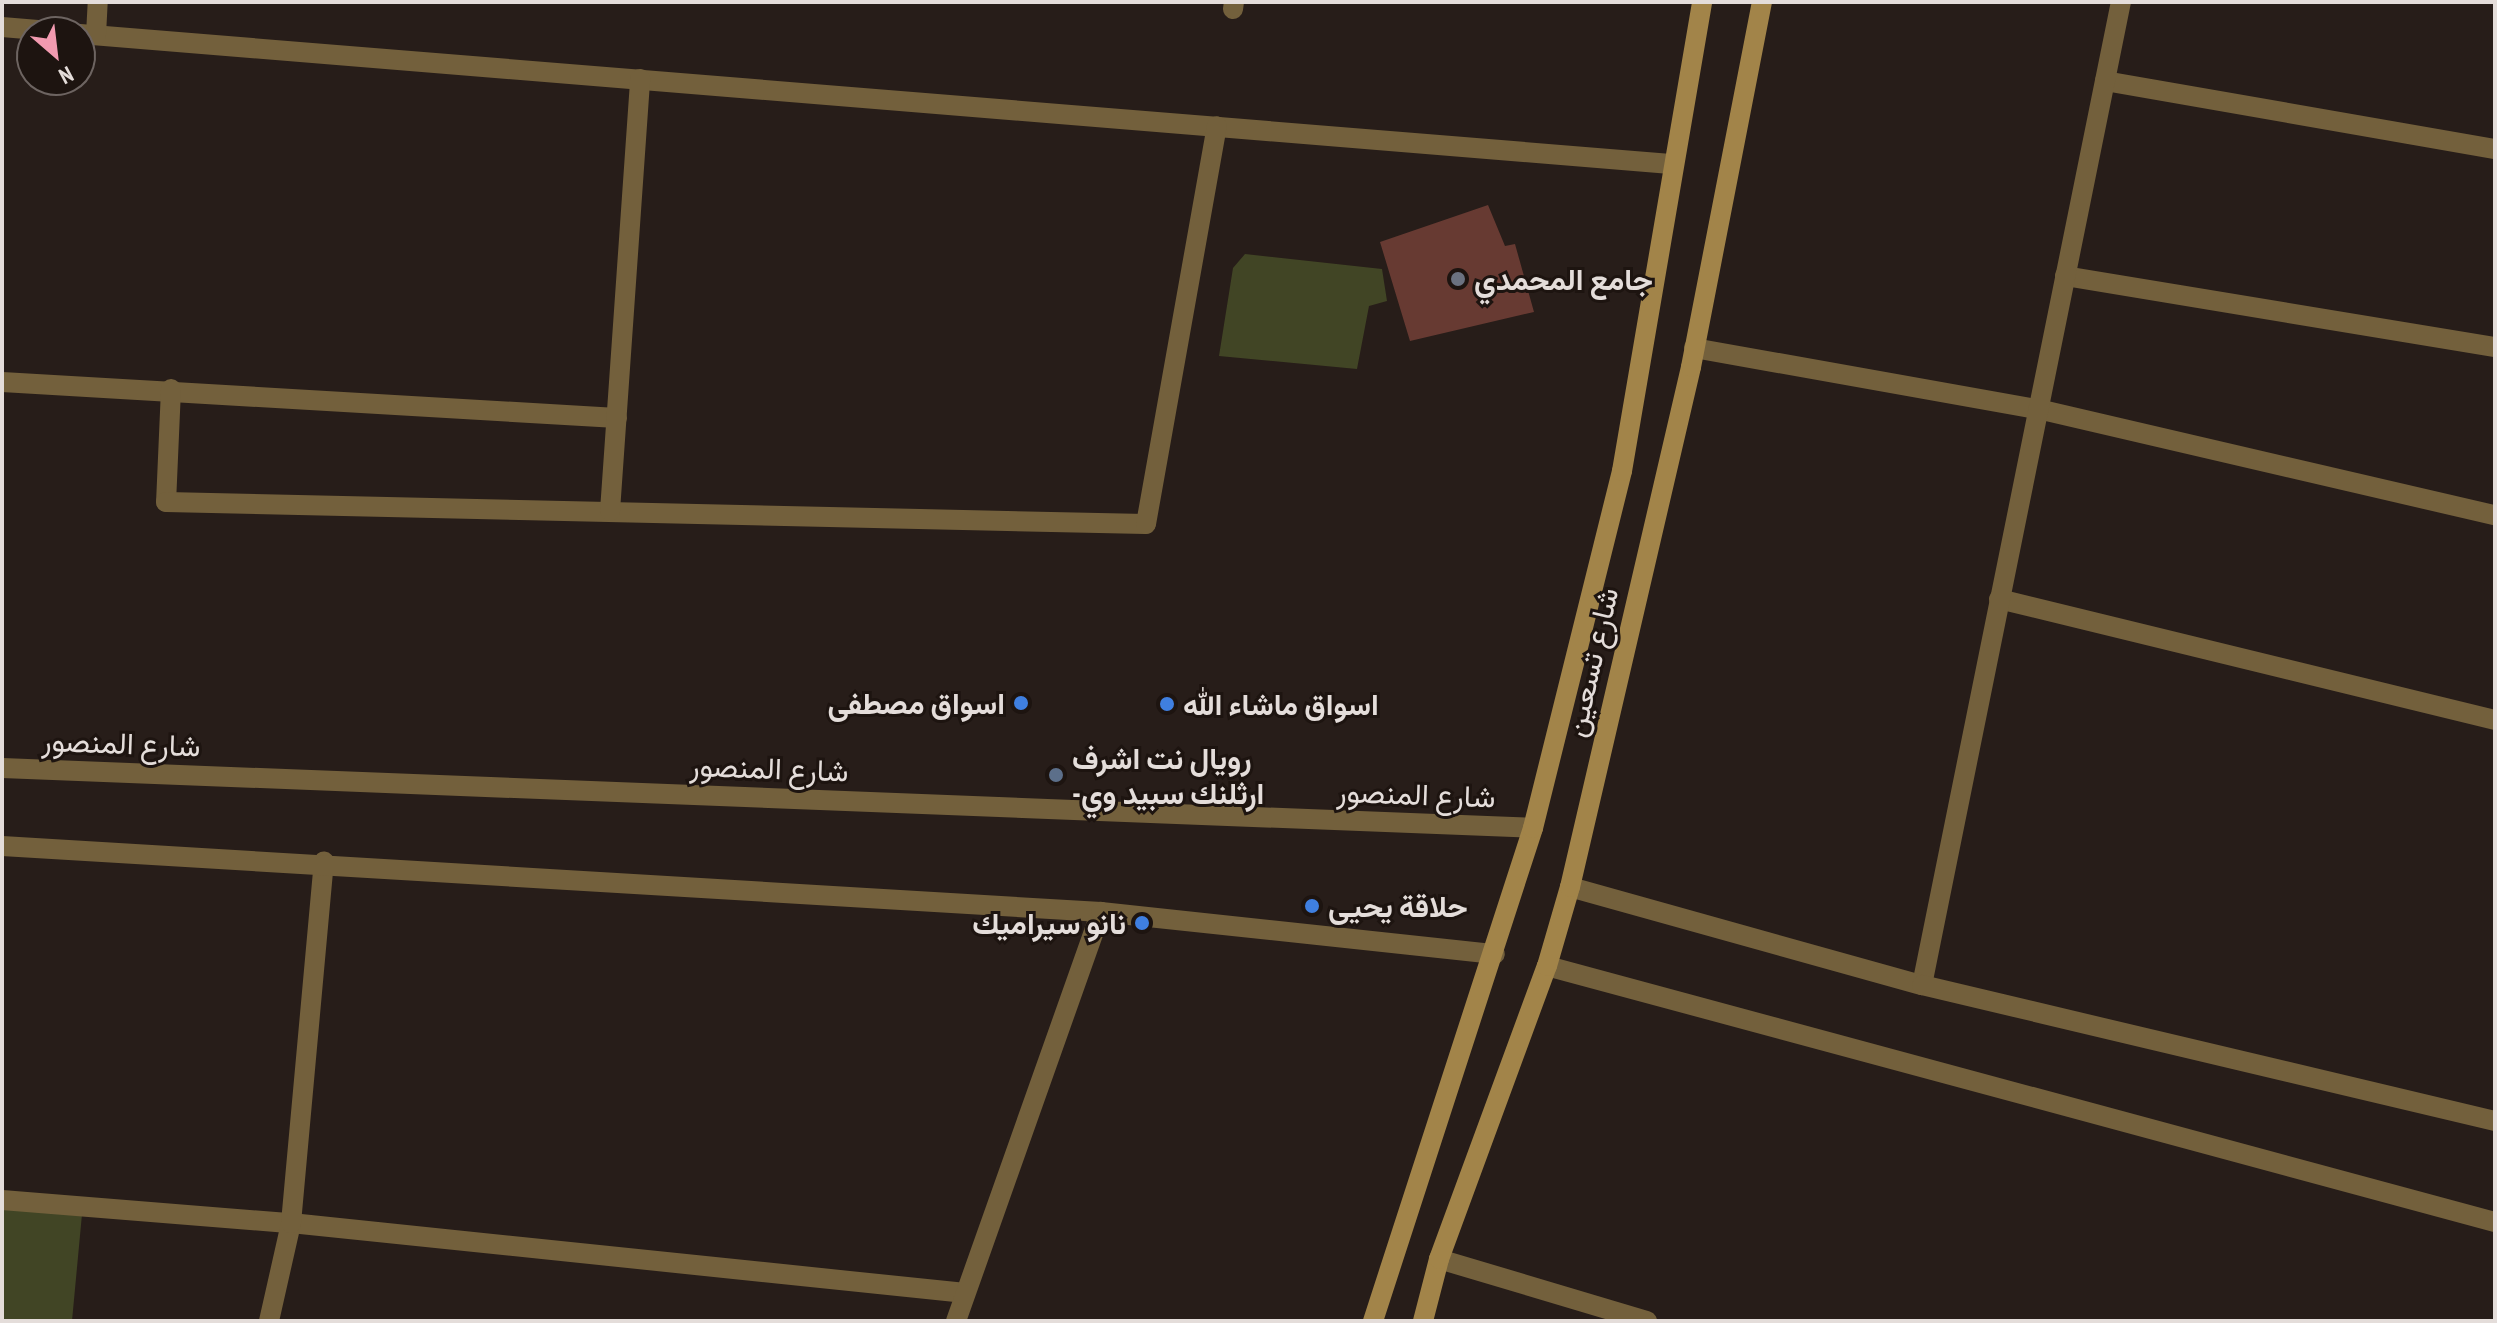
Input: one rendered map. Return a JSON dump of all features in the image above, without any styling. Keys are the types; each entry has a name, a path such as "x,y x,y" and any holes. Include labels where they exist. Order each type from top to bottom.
{"main road":[{"name":"شارع تسعين","path":"1373,1321 1495,954 1533,828 1622,471 1671,164 1702,2"},
{"name":"شارع تسعين","path":"1423,1321 1439,1259 1547,966 1570,887 1694,348 1762,2"}],"street":[{"path":"1922,985 2121,2"},
{"path":"96,35 1671,164"},
{"path":"610,511 640,79"},
{"path":"2105,81 2495,149"},
{"path":"171,389 166,502 1146,524 1217,126"},
{"path":"2065,276 2495,347"},
{"path":"1694,348 2038,409 2495,515"},
{"path":"2,382 171,389 617,418"},
{"path":"1999,599 2495,720"},
{"name":"شارع المنصور","path":"2,768 1533,828"},
{"path":"2,846 324,862 1101,912 1495,954"},
{"path":"269,1321 291,1223 324,862"},
{"path":"1570,887 1922,985 2495,1121"},
{"path":"956,1321 1101,912"},
{"path":"1547,966 2495,1222"},
{"path":"2,1200 291,1223 965,1293"},
{"path":"1439,1259 1647,1321"}],"green space":[{"path":"1245,254 1382,269 1387,301 1369,306 1357,369 1219,356 1233,268"},
{"path":"2,1206 82,1214 72,1321 2,1321"}],"building":[{"name":"جامع المحمدي","path":"1488,205 1505,246 1515,244 1534,312 1410,341 1380,242"}],"place":[{"name":"جامع المحمدي","path":"1458,279"},
{"name":"اسواق مصطفى","path":"1021,703"},
{"name":"اسواق ماشاء الله","path":"1167,704"},
{"name":"رويال نت اشرف -ارثلنك سبيد وي","path":"1056,775"},
{"name":"حلاقة يحيى","path":"1312,906"},
{"name":"نانو سيراميك","path":"1142,923"}]}
